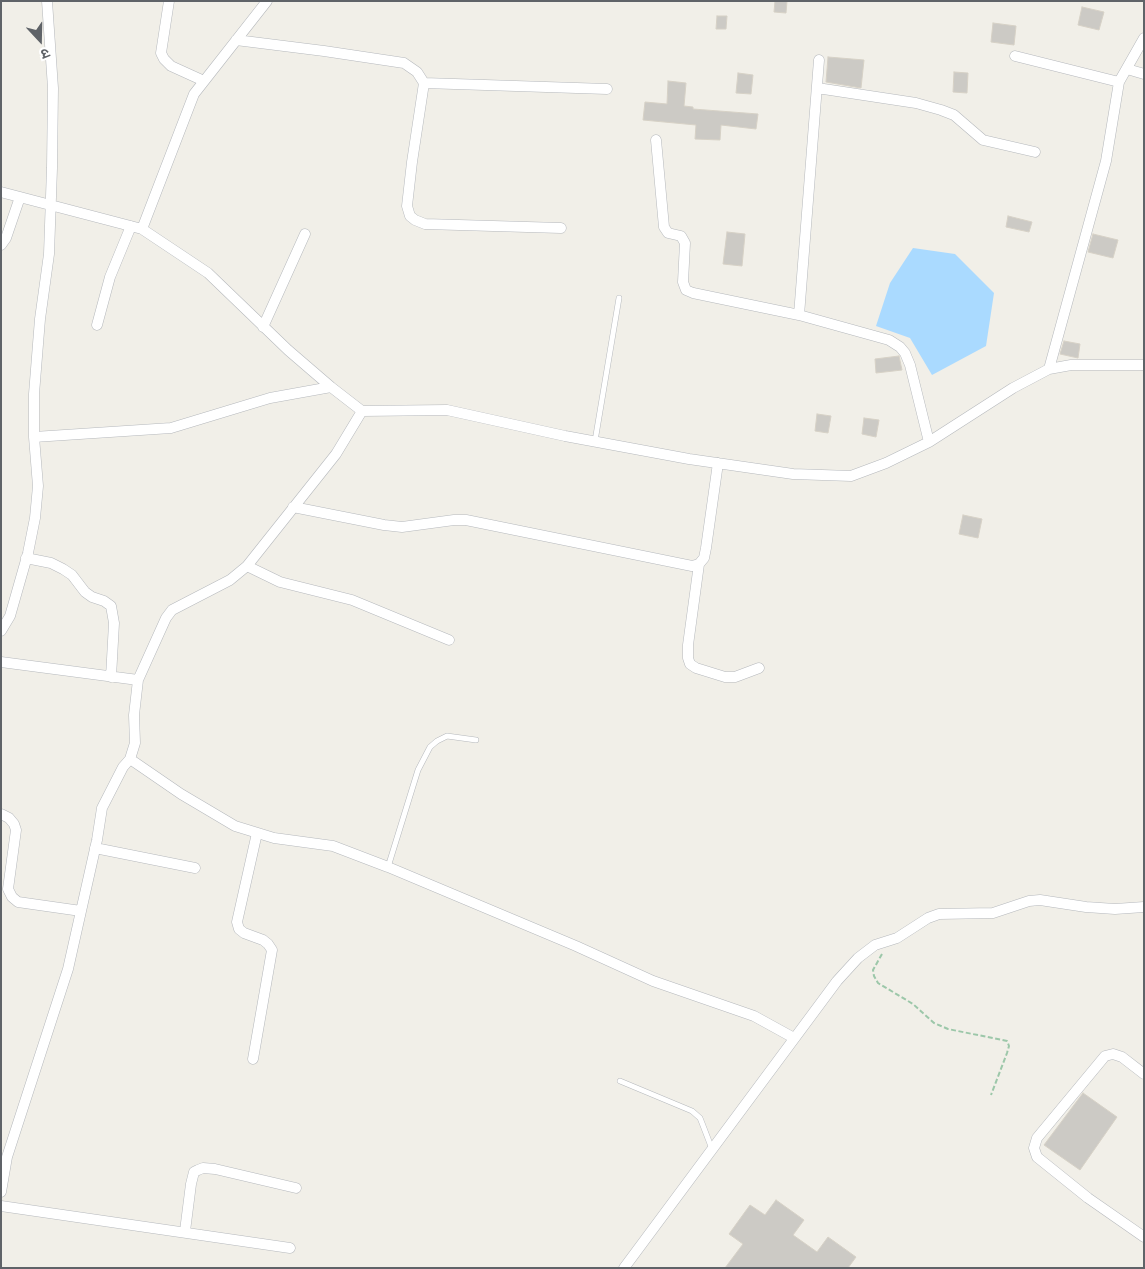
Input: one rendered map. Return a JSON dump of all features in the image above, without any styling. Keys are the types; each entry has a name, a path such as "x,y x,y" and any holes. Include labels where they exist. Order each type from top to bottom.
{"street":[{"path":"1,631 10,616 26,558 35,518 37,494 34,437 35,385 40,319 49,254 53,88 47,1"},
{"path":"169,1 161,53 171,66 204,81"},
{"path":"142,229 194,94 267,1"},
{"path":"1049,369 1106,161 1119,82 1144,38"},
{"path":"236,40 404,63 417,72 424,83 412,162 408,206 410,216 415,220 425,224 561,228"},
{"path":"1015,56 1119,82"},
{"path":"799,315 819,60"},
{"path":"1127,69 1144,74"},
{"path":"424,83 607,88"},
{"path":"817,88 916,104 941,110 954,115 983,140 1035,152"},
{"path":"656,140 664,227 668,233 681,236 685,242 683,282 686,290 799,315 889,340 900,347 910,365 929,442"},
{"path":"1,192 142,229 208,273 331,387 362,411 448,410 595,442 718,463 793,474 851,476 886,463 929,442 1013,388 1049,369 1071,366 1144,366"},
{"path":"1,246 6,238 20,197"},
{"path":"97,325 110,277 131,226"},
{"path":"263,326 305,234"},
{"path":"34,437 171,428 270,398 331,387"},
{"path":"1,1192 7,1157 68,969 102,808 123,767 130,759 135,743 134,716 138,680 166,618 172,610 230,580 247,566 336,454 362,411"},
{"path":"718,463 706,548 704,558 699,564 688,645 688,658 690,664 696,668 725,678 759,668"},
{"path":"293,508 384,525 402,526 466,520 684,566 699,564"},
{"path":"26,558 51,563 63,569 72,575 85,592 112,606 114,623 110,676"},
{"path":"247,566 280,582 352,600 449,640"},
{"path":"1,662 138,680"},
{"path":"130,759 181,794 235,826 274,838 333,846 388,867 576,946 654,981 754,1016 794,1038"},
{"path":"1,814 14,824 16,830 8,889 12,897 18,902 81,912"},
{"path":"253,1059 272,950 263,940 238,929 237,922 257,833"},
{"path":"95,848 195,868"},
{"path":"624,1268 837,981 858,958 875,945 897,938 928,918 939,914 993,913 1029,901 1040,900 1086,908 1144,907"},
{"path":"1144,1074 1122,1057 1113,1054 1105,1056 1037,1138 1034,1148 1037,1157 1088,1198 1144,1237"},
{"path":"185,1231 194,1172 203,1168 215,1169 296,1188"},
{"path":"1,1206 185,1231 290,1248"}],"lane":[{"path":"595,442 619,298"},
{"path":"388,867 418,770 430,747 447,736 476,740"},
{"path":"620,1082 692,1112 700,1118 712,1149"}],"path":[{"path":"891,940 874,970 874,976 878,983 913,1004 939,1026 1007,1041 1009,1046 992,1095"}],"water":[{"path":"913,248 955,254 994,293 986,346 932,375 910,338 876,326 890,283"}],"building":[{"path":"775,1 787,1 786,13 774,12"},
{"path":"1082,7 1104,12 1099,30 1078,25"},
{"path":"717,16 727,16 726,29 716,29"},
{"path":"993,23 1016,26 1014,45 991,42"},
{"path":"828,57 864,60 861,88 826,82"},
{"path":"954,72 968,73 967,93 953,92"},
{"path":"738,73 753,75 751,94 736,93"},
{"path":"668,81 686,83 684,106 693,107 693,109 758,114 756,129 721,125 720,140 695,139 696,125 643,120 645,102 667,104"},
{"path":"1008,216 1032,222 1029,232 1006,227"},
{"path":"727,232 745,234 742,266 723,264"},
{"path":"1093,234 1118,240 1113,258 1088,252"},
{"path":"1064,341 1080,344 1078,358 1060,354"},
{"path":"899,356 902,370 876,373 875,359"},
{"path":"817,414 831,416 828,433 815,431"},
{"path":"864,418 879,420 876,437 862,434"},
{"path":"963,515 982,519 978,538 959,534"},
{"path":"1083,1093 1117,1117 1080,1170 1044,1145"},
{"path":"776,1200 804,1220 793,1235 817,1252 828,1237 856,1257 848,1268 725,1268 743,1244 729,1234 750,1205 765,1215"}]}
